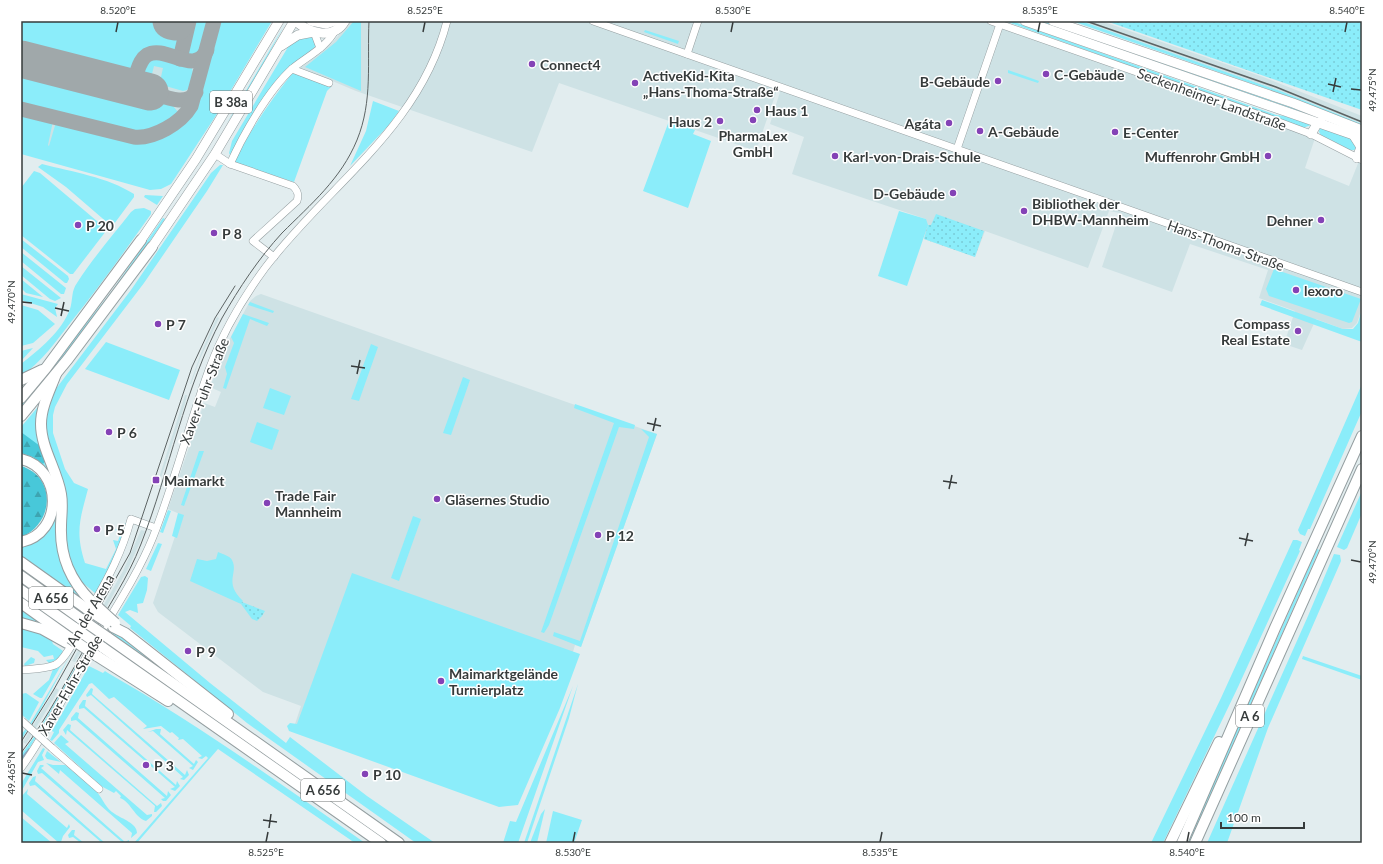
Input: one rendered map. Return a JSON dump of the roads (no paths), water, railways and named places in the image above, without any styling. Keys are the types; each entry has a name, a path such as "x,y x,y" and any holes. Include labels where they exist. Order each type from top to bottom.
{"highway":[{"name":"B 38a","path":"21,398 46,368 141,240"},
{"name":"B 38a","path":"21,416 56,374 152,247"},
{"path":"21,380 46,368"},
{"path":"56,374 43,411 41,424 43,440 61,494 61,541 64,559 71,576 89,605"},
{"name":"A 6","path":"1182,843 1362,436"},
{"path":"21,459 34,464 42,471 49,480 54,499 50,520 43,529 32,538 21,542"},
{"name":"A 6","path":"1195,843 1362,469"},
{"path":"21,562 89,605 234,719 247,736"},
{"name":"A 656","path":"21,576 399,843"},
{"name":"A 656","path":"21,590 75,628 98,654 212,724 381,843"},
{"path":"21,603 68,640"},
{"path":"21,623 42,629 98,654 126,679 139,683 186,712 212,724"},
{"path":"1170,843 1242,694 1250,688"}],"main road":[{"name":"B 38a","path":"141,240 196,158 279,21"},
{"name":"B 38a","path":"152,247 215,154 295,21"},
{"path":"295,21 314,32"},
{"path":"311,21 336,24 345,21"},
{"name":"Seckenheimer Landstraße","path":"1025,21 1317,124 1358,137"},
{"name":"Seckenheimer Landstraße","path":"1053,21 1362,130"},
{"path":"280,46 298,35 314,32 328,33 336,24"},
{"path":"1311,134 1317,124 1327,120 1342,122"},
{"path":"1358,137 1361,147 1360,159"}],"street":[{"name":"Hans-Thoma-Straße","path":"593,21 1362,292"},
{"path":"687,54 698,21"},
{"name":"Seckenheimer Landstraße","path":"991,21 1311,134 1360,159"},
{"name":"Xaver-Fuhr-Straße","path":"21,768 43,733 138,568 156,528 211,364 240,307 274,257 389,132 406,110 426,76 447,22"},
{"path":"230,164 239,145 265,104 292,69 331,38 336,24"},
{"path":"956,149 1000,24"},
{"path":"314,32 320,48"},
{"path":"292,69 329,83"},
{"path":"215,154 230,164 293,186 298,194 297,201 252,241 274,257"},
{"name":"An der Arena","path":"21,670 52,666 62,660 115,566 122,550 131,519 156,528"},
{"path":"21,721 99,789"}],"waterway":[{"path":"21,759 29,749"}],"tram line":[{"path":"21,753 40,726 124,581 136,557 161,487 197,373 222,318 257,263 282,233 334,179 343,167 357,140 362,125 367,96 369,21"},
{"path":"21,742 53,691 130,553 192,367 215,318 235,286"}],"railway":[{"path":"1086,21 1276,87 1362,122"}],"place":[{"name":"Connect4","path":"532,64"},
{"name":"C-Gebäude","path":"1046,74"},
{"name":"B-Gebäude","path":"998,81"},
{"name":"ActiveKid-Kita „Hans-Thoma-Straße“","path":"635,83"},
{"name":"Haus 1","path":"757,110"},
{"name":"PharmaLex GmbH","path":"753,120"},
{"name":"Haus 2","path":"720,121"},
{"name":"Agáta","path":"949,123"},
{"name":"A-Gebäude","path":"980,131"},
{"name":"E-Center","path":"1115,132"},
{"name":"Karl-von-Drais-Schule","path":"835,156"},
{"name":"Muffenrohr GmbH","path":"1268,156"},
{"name":"D-Gebäude","path":"953,193"},
{"name":"Bibliothek der DHBW-Mannheim","path":"1024,211"},
{"name":"Dehner","path":"1321,220"},
{"name":"P 20","path":"78,225"},
{"name":"P 8","path":"214,233"},
{"name":"lexoro","path":"1296,290"},
{"name":"P 7","path":"158,324"},
{"name":"Compass Real Estate","path":"1298,331"},
{"name":"P 6","path":"109,432"},
{"name":"Maimarkt","path":"156,480"},
{"name":"Gläsernes Studio","path":"437,499"},
{"name":"Trade Fair Mannheim","path":"267,503"},
{"name":"P 5","path":"97,529"},
{"name":"P 12","path":"598,535"},
{"name":"P 9","path":"188,651"},
{"name":"Maimarktgelände Turnierplatz","path":"441,681"},
{"name":"P 3","path":"146,765"},
{"name":"P 10","path":"365,774"}]}
